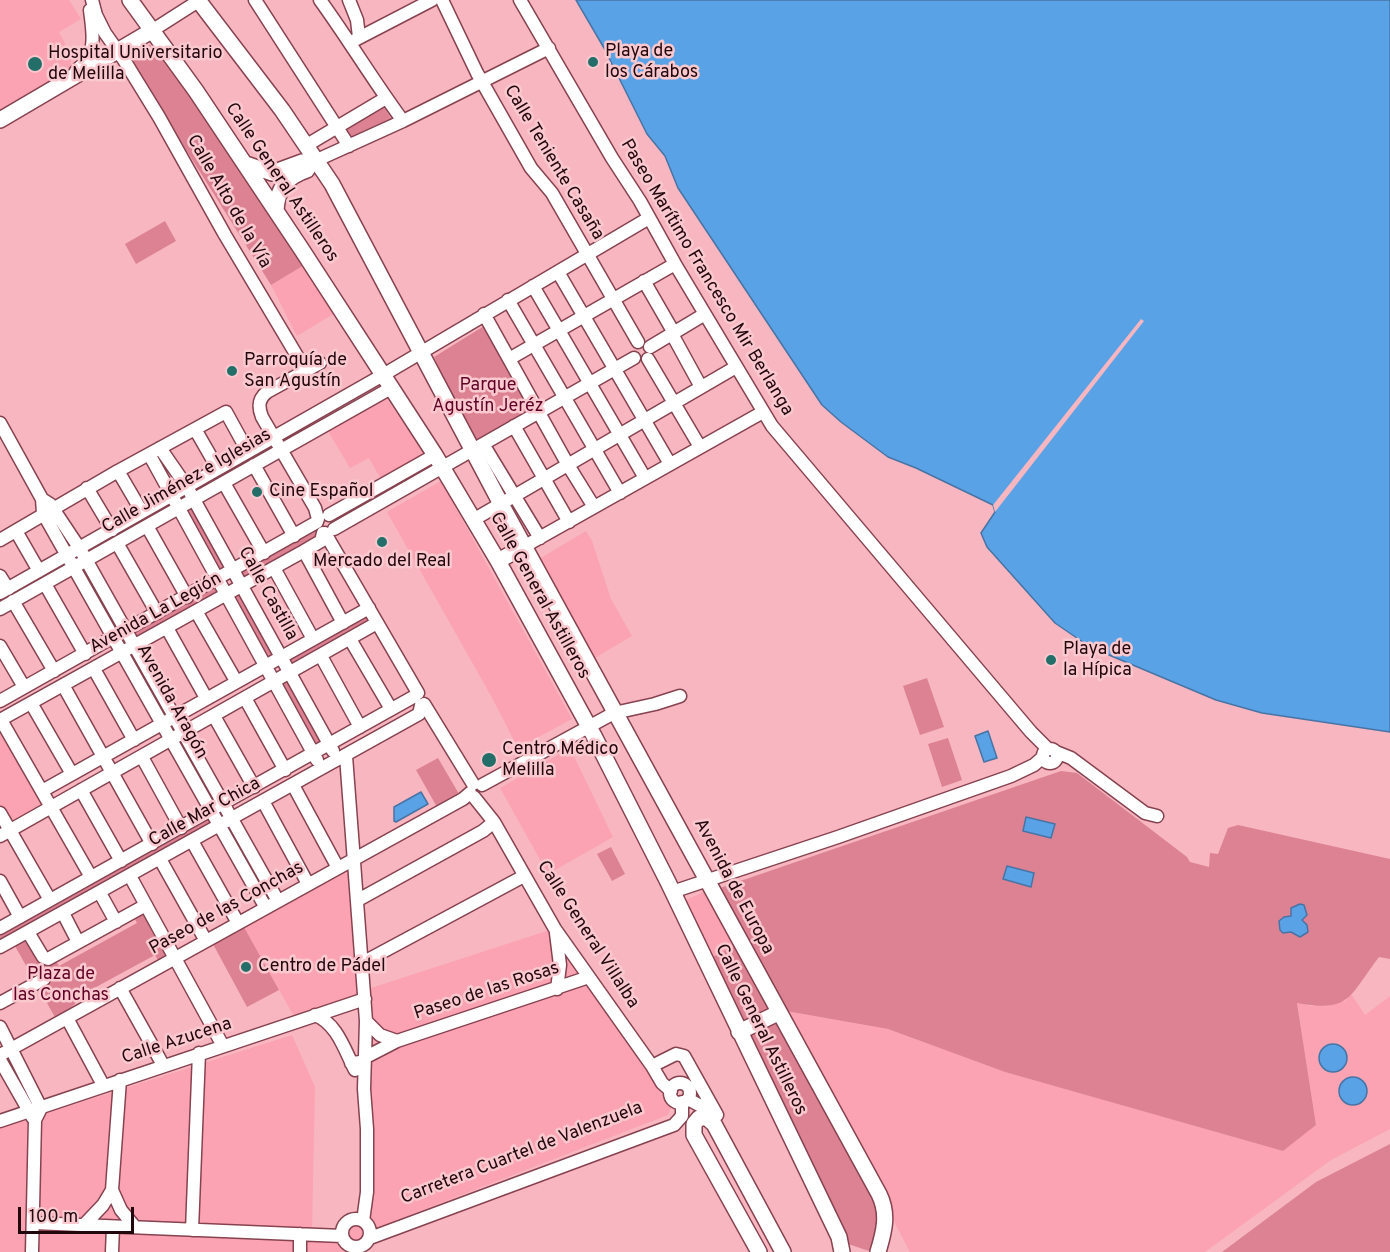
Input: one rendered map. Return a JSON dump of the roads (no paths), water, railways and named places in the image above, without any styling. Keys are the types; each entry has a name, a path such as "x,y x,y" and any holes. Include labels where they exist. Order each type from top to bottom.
{"main road":[{"name":"Calle General Astilleros","path":"130,0 246,164 439,462 498,561 589,726 672,892 838,1247"},
{"name":"Avenida de Europa","path":"199,0 307,145 333,184 421,352 507,500 525,546 614,713 708,880 883,1203 885,1225 878,1252"},
{"path":"0,120 68,81 115,48 153,30"},
{"path":"246,164 272,173 302,162 320,164"},
{"path":"276,211 278,194 284,183 302,171 320,164"},
{"path":"498,561 525,546"},
{"path":"739,1032 778,1012"},
{"path":"759,1252 693,1133 694,1124 699,1118 716,1120 730,1153 783,1252"}],"street":[{"name":"Calle Alto de la Vía","path":"90,0 105,33 159,117 225,235 306,371"},
{"path":"68,81 86,60 93,46 90,0"},
{"path":"153,30 199,0"},
{"path":"255,0 349,146"},
{"path":"320,0 355,39 384,99 399,123"},
{"path":"349,0 357,20 355,39"},
{"path":"355,39 432,0"},
{"name":"Calle Teniente Casaña","path":"442,0 482,81 531,168 552,193 638,342"},
{"name":"Paseo Marítimo Francesco Mir Berlanga","path":"520,0 772,426 1050,756"},
{"path":"320,164 349,146 549,48"},
{"path":"307,145 384,99"},
{"path":"387,382 421,352 649,218"},
{"path":"509,359 675,264"},
{"path":"558,272 670,464"},
{"path":"644,282 701,387"},
{"path":"533,286 645,478"},
{"path":"508,300 620,493"},
{"path":"484,315 594,507"},
{"path":"700,447 673,403 649,353 646,343 638,342 632,349 634,358 640,362 649,353 673,334 705,315"},
{"path":"439,462 477,447 634,358"},
{"path":"306,371 320,363"},
{"path":"474,520 736,367"},
{"name":"Calle General Villalba","path":"306,371 261,397 259,410 273,438 324,523 334,547 419,700 476,790 555,928 652,1066 675,1087"},
{"name":"Calle Jiménez e Iglesias","path":"0,609 74,568 83,554 112,530 142,512 273,438 387,382"},
{"name":"Calle Jiménez e Iglesias","path":"4,591 67,556 83,554 117,543 178,510 280,450 387,382"},
{"path":"0,540 87,488 226,412 248,452"},
{"path":"525,546 763,412"},
{"path":"0,423 48,511"},
{"path":"514,426 569,522"},
{"path":"195,429 218,469"},
{"name":"Calle Castilla","path":"160,448 187,487 330,744 342,758"},
{"name":"Calle Castilla","path":"148,454 322,769"},
{"name":"Avenida La Legión","path":"1,720 304,551 321,540 324,523 394,478 439,462"},
{"name":"Avenida La Legión","path":"0,701 294,536 402,491 439,462"},
{"path":"254,465 294,536"},
{"path":"118,471 142,512"},
{"path":"394,478 402,491"},
{"path":"224,483 264,553"},
{"path":"87,488 112,530"},
{"path":"507,500 540,538"},
{"name":"Avenida Aragón","path":"48,511 83,554 175,716 178,736 211,812 266,909"},
{"name":"Avenida Aragón","path":"48,511 67,556 163,723 178,736 223,804 278,901"},
{"path":"147,526 187,597"},
{"path":"16,531 39,571"},
{"path":"117,543 157,614"},
{"path":"304,551 343,622"},
{"path":"274,568 313,639"},
{"path":"0,576 4,591"},
{"path":"45,584 85,654"},
{"path":"13,601 54,671"},
{"path":"42,791 369,608"},
{"path":"196,611 236,681"},
{"path":"5,833 377,623"},
{"path":"167,628 206,698"},
{"path":"350,639 391,709"},
{"path":"0,646 24,687"},
{"path":"321,656 360,727"},
{"path":"94,669 134,740"},
{"path":"63,685 152,844"},
{"name":"Paseo de las Conchas","path":"0,1057 175,957 463,799 589,726 614,713 680,696"},
{"path":"245,698 285,770"},
{"name":"Calle Mar Chica","path":"0,928 211,812 391,709 419,700 419,714 0,948"},
{"path":"31,703 72,774"},
{"path":"214,716 254,787"},
{"path":"1,720 91,877"},
{"path":"672,892 1011,776 1050,756 1078,764 1145,813 1157,816"},
{"path":"142,757 181,828"},
{"path":"342,758 358,900 365,999 367,1237 359,1247 351,1247 342,1236 348,1222 357,1219 367,1237"},
{"path":"293,785 338,868"},
{"path":"81,790 121,861"},
{"path":"263,801 308,884"},
{"path":"0,814 5,833 50,900"},
{"path":"358,900 483,831 494,822"},
{"path":"192,841 238,924"},
{"path":"160,859 206,941"},
{"path":"130,876 223,1046"},
{"path":"362,963 524,876"},
{"path":"0,881 20,917"},
{"path":"100,892 116,922"},
{"path":"28,932 43,957 50,958 147,905"},
{"path":"63,913 78,942"},
{"path":"555,928 560,952 556,989"},
{"name":"Paseo de las Rosas","path":"351,1063 361,1062 397,1041 589,977"},
{"path":"0,1003 44,979"},
{"path":"120,988 163,1065"},
{"name":"Calle Azucena","path":"0,1121 32,1116 41,1108 104,1085 365,999"},
{"path":"328,1022 341,1006"},
{"path":"315,1015 328,1022 364,1089"},
{"path":"66,1018 104,1085"},
{"name":"Paseo de las Rosas","path":"366,1021 380,1035 397,1041"},
{"path":"0,1027 41,1108"},
{"path":"192,1230 199,1053"},
{"path":"652,1066 676,1054 684,1056 716,1120"},
{"path":"0,1057 32,1116 32,1252"},
{"path":"84,1226 103,1205 112,1190 120,1080"},
{"path":"693,1133 687,1125 678,1122 682,1116 682,1101 689,1089 675,1087 672,1098 682,1101 716,1120"},
{"name":"Carretera Cuartel de Valenzuela","path":"367,1237 382,1227 665,1121 682,1101"},
{"name":"Carretera Cuartel de Valenzuela","path":"367,1237 412,1223 678,1122"},
{"path":"112,1190 121,1210 135,1227"},
{"path":"33,1223 342,1236"},
{"path":"112,1252 113,1227"},
{"path":"300,1234 300,1252"}],"water":[{"path":"576,0 1390,0 1390,732 1262,713 1216,700 1090,647 1055,623 987,547 981,533 995,512 993,505 888,457 822,405 678,188 665,156 647,134 604,48"},
{"path":"988,731 997,758 984,762 975,736"},
{"path":"421,792 428,804 394,821 394,807"},
{"path":"1026,817 1055,824 1051,838 1023,831"},
{"path":"1007,866 1034,873 1031,887 1003,879"},
{"path":"1300,904 1304,905 1307,915 1302,920 1307,925 1308,932 1300,937 1291,932 1283,933 1280,930 1279,921 1291,916 1291,908"},
{"path":"1333,1044 1343,1048 1347,1058 1343,1068 1333,1072 1323,1068 1319,1058 1323,1048"},
{"path":"1353,1077 1363,1081 1367,1091 1363,1101 1353,1105 1343,1101 1339,1091 1343,1081"}],"place":[{"name":"Playa de los Cárabos","path":"593,62"},
{"name":"Hospital Universitario de Melilla","path":"35,64"},
{"name":"Parroquía de San Agustín","path":"232,371"},
{"name":"Cine Español","path":"257,492"},
{"name":"Mercado del Real","path":"382,542"},
{"name":"Playa de la Hípica","path":"1051,660"},
{"name":"Centro Médico Melilla","path":"489,760"},
{"name":"Centro de Pádel","path":"246,967"}],"park label":[{"name":"Parque Agustín Jeréz","path":"488,396"},
{"name":"Plaza de las Conchas","path":"61,985"}]}
